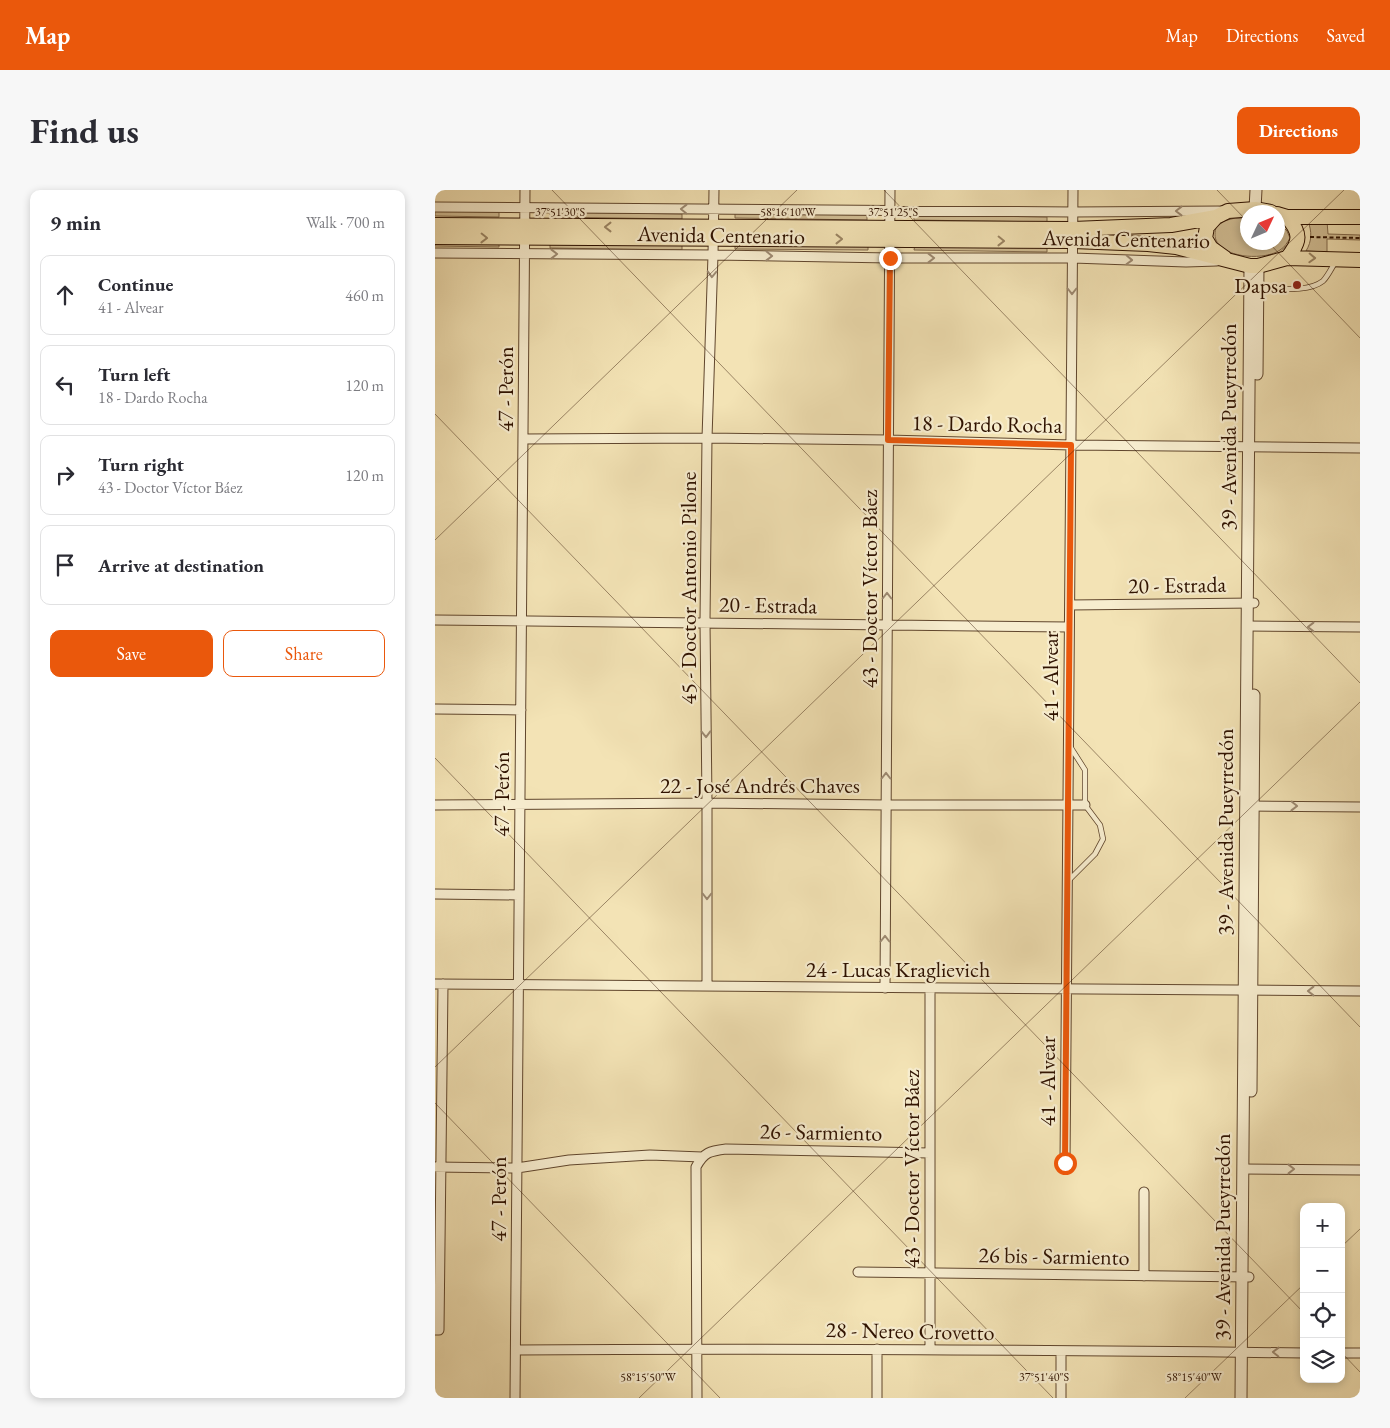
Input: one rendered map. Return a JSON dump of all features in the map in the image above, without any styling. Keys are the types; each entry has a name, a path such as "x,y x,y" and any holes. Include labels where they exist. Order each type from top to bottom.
{"main road":[{"path":"1240,211 1222,214 1207,227 1205,238 1211,248 1230,261 1254,266 1287,258 1360,260"},
{"name":"Avenida Centenario","path":"435,238 525,232 1073,235 1171,225 1222,214"},
{"path":"1285,215 1360,217"},
{"path":"1285,218 1295,226 1299,237 1295,249 1287,258"},
{"name":"Avenida Centenario","path":"435,225 525,232"},
{"name":"Avenida Centenario","path":"1073,235 1176,247 1230,261"}],"street":[{"name":"47 - Perón","path":"515,1398 525,190"},
{"name":"45 - Doctor Antonio Pilone","path":"707,986 705,622 707,438 714,190"},
{"name":"43 - Doctor Víctor Báez","path":"885,988 891,190"},
{"name":"41 - Alvear","path":"1065,1163 1073,190"},
{"path":"1255,205 1256,190"},
{"name":"Avenida Centenario","path":"435,207 1222,214"},
{"name":"Avenida Centenario","path":"435,253 1230,261"},
{"name":"39 - Avenida Pueyrredón","path":"1252,447 1258,288 1254,266"},
{"name":"39 - Avenida Pueyrredón","path":"1241,1398 1245,1352 1254,266"},
{"name":"18 - Dardo Rocha","path":"523,439 707,438 1360,448"},
{"name":"20 - Estrada","path":"1070,605 1251,603"},
{"name":"20 - Estrada","path":"435,620 1069,627"},
{"path":"1251,626 1360,627"},
{"path":"435,709 521,710"},
{"name":"22 - José Andrés Chaves","path":"435,804 1085,805"},
{"path":"1250,806 1360,807"},
{"path":"435,894 519,895"},
{"path":"437,1330 439,984"},
{"name":"24 - Lucas Kraglievich","path":"439,984 1360,991"},
{"name":"43 - Doctor Víctor Báez","path":"930,988 930,1350"},
{"name":"26 - Sarmiento","path":"702,1157 711,1151 726,1149 930,1153"},
{"path":"438,1167 517,1168 569,1160 650,1155 702,1157 696,1167 697,1398"},
{"path":"1246,1169 1360,1170"},
{"path":"1144,1192 1144,1276"},
{"name":"26 bis - Sarmiento","path":"857,1272 1245,1277"},
{"path":"877,1349 877,1398"},
{"name":"28 - Nereo Crovetto","path":"516,1350 877,1349 1300,1353"},
{"path":"1061,1352 1061,1398"},
{"name":"39 - Avenida Pueyrredón","path":"1245,1352 1249,1398"},
{"path":"1345,1353 1360,1353"}],"lane":[{"path":"1258,288 1305,289 1316,286 1324,280 1337,259"},
{"path":"1067,882 1095,854 1103,839 1100,824 1085,805 1085,770 1069,745"}],"path":[{"path":"1299,237 1360,238"}],"shaded area":[{"path":"435,211 499,212 499,217 435,216"},
{"path":"550,212 682,214 682,219 550,217"},
{"path":"735,213 867,215 867,220 735,218"},
{"path":"914,215 1047,217 1047,222 914,220"},
{"path":"1240,218 1240,250 1280,250 1257,256 1238,255 1229,252 1222,248 1215,236 1216,227 1224,221"},
{"path":"1308,221 1327,221 1328,234 1360,235 1360,240 1327,239 1327,252 1306,251 1311,236"},
{"path":"1285,229 1290,238 1285,246"},
{"path":"435,241 499,242 499,247 435,246"},
{"path":"550,243 682,244 682,250 550,248"},
{"path":"735,243 868,245 868,250 735,249"},
{"path":"915,245 1047,247 1047,252 914,250"}],"place":[{"name":"Dapsa","path":"1297,285"}],"route":[{"path":"890,258 888,440 1071,445 1065,1163"}]}
